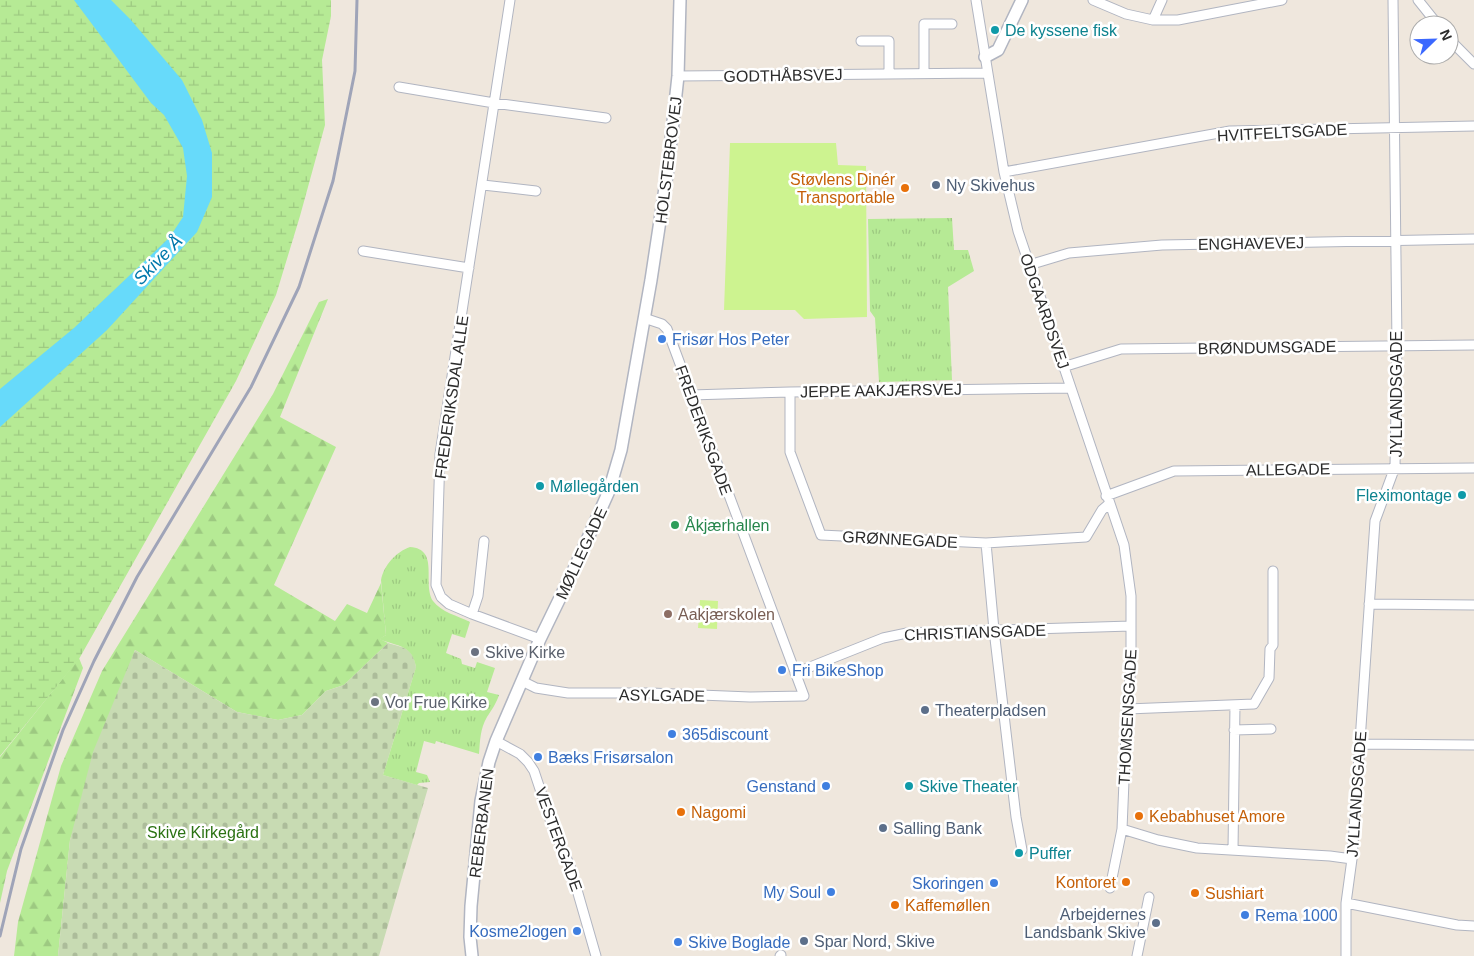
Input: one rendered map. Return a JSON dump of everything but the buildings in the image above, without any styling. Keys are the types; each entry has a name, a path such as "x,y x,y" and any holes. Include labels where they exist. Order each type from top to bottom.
{"street":[{"name":"FREDERIKSDAL ALLE","path":"510,0 483,185 440,454 436,586 445,601 472,614 540,639"},
{"name":"HOLSTEBROVEJ","path":"644,318 668,168 678,76 680,0"},
{"name":"ODGAARDSVEJ","path":"976,0 1004,172 1018,231 1124,545"},
{"path":"985,57 998,50 1022,0"},
{"path":"1093,0 1126,14 1153,20 1178,20 1282,0"},
{"path":"1153,20 1162,0"},
{"name":"JYLLANDSGADE","path":"1346,956 1346,903 1352,859 1375,521 1395,468 1397,345 1394,240 1393,0"},
{"path":"1418,0 1430,15"},
{"path":"924,73 924,24 952,24"},
{"path":"860,41 889,41 889,74"},
{"path":"1459,49 1474,64"},
{"name":"GODTHÅBSVEJ","path":"678,76 987,73"},
{"path":"399,87 494,103 606,118"},
{"name":"HVITFELTSGADE","path":"1004,172 1230,131 1474,126"},
{"path":"483,185 536,191"},
{"name":"ENGHAVEVEJ","path":"1030,265 1069,253 1162,245 1474,239"},
{"path":"363,251 469,268"},
{"name":"FREDERIKSGADE","path":"644,318 662,324 667,329 804,696"},
{"name":"MØLLEGADE","path":"540,639 575,567 611,484 621,450 644,318"},
{"name":"BRØNDUMSGADE","path":"1063,367 1121,349 1474,344"},
{"name":"JEPPE AAKJÆRSVEJ","path":"691,395 1071,388"},
{"name":"GRØNNEGADE","path":"790,392 790,452 821,535 986,543 1086,537 1108,500"},
{"name":"ALLEGADE","path":"1108,500 1174,471 1474,468"},
{"path":"472,614 478,596 484,541"},
{"path":"986,543 994,630 1016,817 1022,850"},
{"name":"THOMSENSGADE","path":"1110,888 1122,829 1127,709 1131,668 1131,596 1124,545"},
{"path":"1127,709 1254,704 1269,678 1270,650 1273,645 1273,571"},
{"path":"1369,604 1474,605"},
{"name":"CHRISTIANSGADE","path":"796,673 884,638 906,633 1131,626"},
{"name":"REBERBANEN","path":"472,956 470,938 471,906 481,801 486,775 496,741 540,639"},
{"name":"ASYLGADE","path":"522,682 536,688 568,693 651,693 750,697 804,696"},
{"path":"1234,705 1234,850"},
{"path":"1234,730 1271,729"},
{"name":"VESTERGADE","path":"496,741 520,754 534,770 551,822 571,869 596,956"},
{"path":"1360,744 1474,745"},
{"path":"1122,829 1158,840 1197,848 1352,859"},
{"path":"1137,956 1148,897"},
{"path":"1346,903 1457,925 1474,926"}],"green space":[{"path":"0,0 331,0 331,16 322,60 325,125 276,295 236,381 79,659 0,756"},
{"path":"730,143 836,143 838,165 866,166 867,317 804,319 795,310 724,310"},
{"path":"952,218 954,250 968,250 974,271 948,287 952,380 879,382 875,318 870,311 868,219"},
{"path":"328,299 280,417 336,447 274,585 335,621 347,604 367,613 381,583 386,635 380,639 388,643 344,685 326,691 302,715 278,720 237,712 135,650 70,840 58,956 14,956 18,922 61,766 102,671 273,394 319,302"},
{"path":"410,547 419,549 428,560 430,594 436,605 470,622 465,638 452,634 446,653 461,659 462,664 475,668 477,662 495,668 487,692 499,695 483,726 479,754 436,741 435,744 424,741 416,772 427,775 430,782 417,785 383,775 416,667 408,650 379,639 386,635 381,580 383,574 391,560 400,552"},
{"path":"700,600 718,601 717,629 698,628"},
{"name":"Skive Kirkegård","path":"388,643 410,652 416,667 383,775 428,788 379,956 58,956 70,840 93,752 135,650 237,712 278,720 302,715 326,691 344,685"},
{"path":"79,658 83,668 7,871 0,903 0,757"}],"water":[{"name":"Skive Å","path":"74,0 111,0 130,19 182,80 202,120 212,153 212,197 197,232 107,330 0,427 0,389 74,328 169,238 183,217 187,176 183,148 164,115 151,103"}],"railway":[{"path":"0,936 21,849 63,730 94,661 137,577 251,387 299,287 333,181 355,71 357,0"}],"place":[{"name":"De kyssene fisk","path":"995,30"},
{"name":"Ny Skivehus","path":"936,185"},
{"name":"Støvlens Dinér Transportable","path":"905,188"},
{"name":"Frisør Hos Peter","path":"662,339"},
{"name":"Møllegården","path":"540,486"},
{"name":"Fleximontage","path":"1462,495"},
{"name":"Åkjærhallen","path":"675,525"},
{"name":"Aakjærskolen","path":"668,614"},
{"name":"Skive Kirke","path":"475,652"},
{"name":"Fri BikeShop","path":"782,670"},
{"name":"Vor Frue Kirke","path":"375,702"},
{"name":"Theaterpladsen","path":"925,710"},
{"name":"365discount","path":"672,734"},
{"name":"Bæks Frisørsalon","path":"538,757"},
{"name":"Genstand","path":"826,786"},
{"name":"Skive Theater","path":"909,786"},
{"name":"Nagomi","path":"681,812"},
{"name":"Kebabhuset Amore","path":"1139,816"},
{"name":"Salling Bank","path":"883,828"},
{"name":"Puffer","path":"1019,853"},
{"name":"Kontoret","path":"1126,882"},
{"name":"Skoringen","path":"994,883"},
{"name":"My Soul","path":"831,892"},
{"name":"Sushiart","path":"1195,893"},
{"name":"Kaffemøllen","path":"895,905"},
{"name":"Rema 1000","path":"1245,915"},
{"name":"Arbejdernes Landsbank Skive","path":"1156,923"},
{"name":"Kosme2logen","path":"577,931"},
{"name":"Spar Nord, Skive","path":"804,941"},
{"name":"Skive Boglade","path":"678,942"}]}
